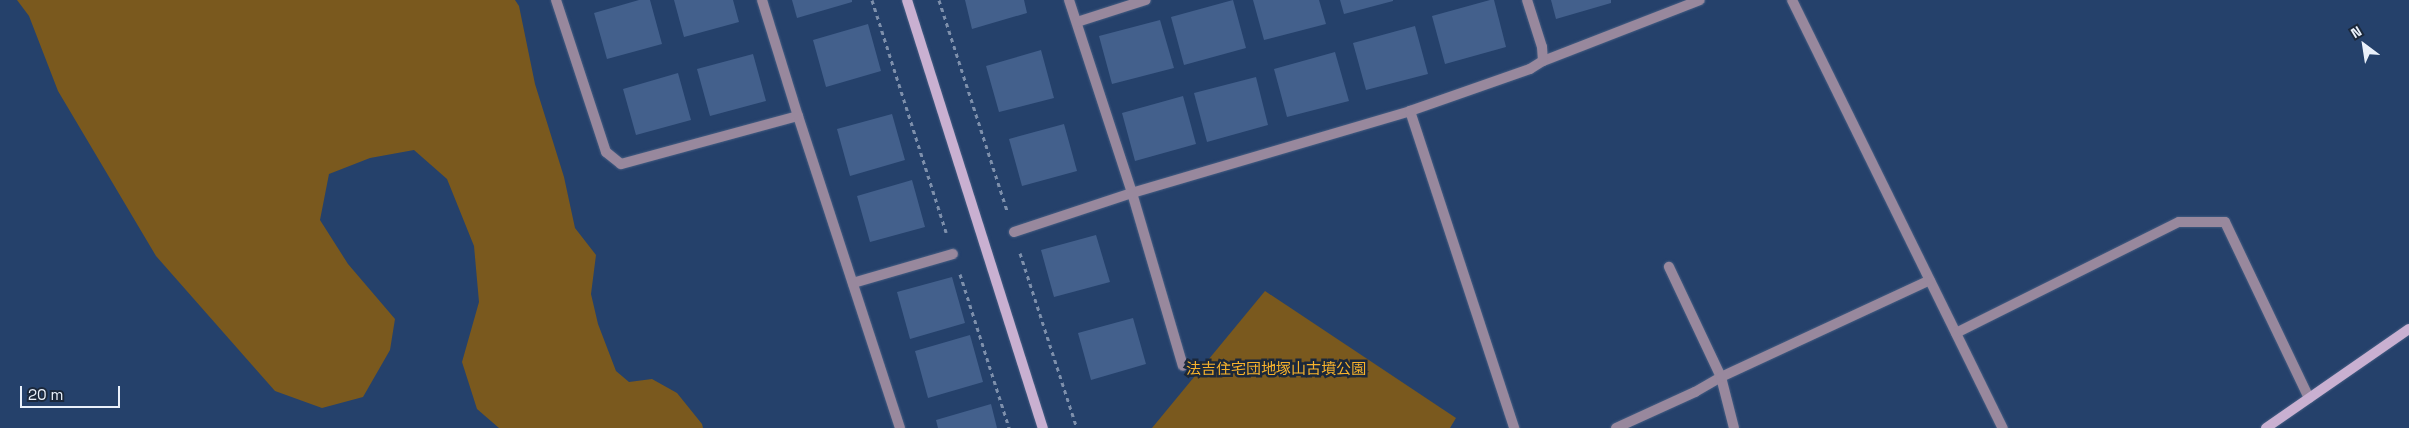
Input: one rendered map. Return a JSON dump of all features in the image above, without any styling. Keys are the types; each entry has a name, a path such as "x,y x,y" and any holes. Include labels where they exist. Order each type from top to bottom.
{"street":[{"path":"556,0 606,152 621,164 798,116"},
{"path":"762,0 900,428"},
{"path":"906,0 1042,428"},
{"path":"1069,0 1132,193 1183,366"},
{"path":"1077,22 1146,0"},
{"path":"1528,0 1542,47 1543,61"},
{"path":"1014,232 1132,193 1410,111 1530,69 1543,61 1700,0"},
{"path":"1792,0 2003,428"},
{"path":"1410,111 1514,428"},
{"path":"1956,333 2179,222 2225,222 2309,398"},
{"path":"853,283 953,254"},
{"path":"1669,267 1720,377 1734,428"},
{"path":"1616,428 1695,392 1720,377 1930,280"},
{"path":"2266,428 2409,329"}],"path":[{"path":"872,0 1009,428"}],"green space":[{"path":"17,0 515,0 519,6 535,84 564,177 575,228 596,255 591,294 598,324 616,371 629,382 652,379 677,393 702,424 703,428 499,428 477,409 462,362 479,302 474,246 447,179 414,150 370,158 329,174 320,220 348,264 395,319 390,350 363,397 322,408 275,391 156,256 58,91 29,16"},
{"name":"法吉住宅団地塚山古墳公園","path":"1265,291 1456,418 1450,428 1152,428"}],"building":[{"path":"639,0 650,0 662,44 607,59 594,13"},
{"path":"674,0 733,0 739,22 684,37"},
{"path":"792,0 852,0 852,2 797,18"},
{"path":"965,0 1024,0 1027,13 972,29"},
{"path":"1233,0 1246,48 1184,65 1171,17"},
{"path":"1253,0 1319,0 1326,24 1264,40"},
{"path":"1340,0 1393,0 1393,1 1344,14"},
{"path":"1494,0 1506,47 1445,64 1432,16"},
{"path":"1551,0 1611,0 1611,3 1556,19"},
{"path":"1160,20 1174,68 1112,84 1099,36"},
{"path":"868,24 881,71 826,87 813,40"},
{"path":"1415,26 1428,74 1366,90 1353,43"},
{"path":"1041,50 1054,98 999,112 986,66"},
{"path":"1335,52 1349,101 1287,117 1274,69"},
{"path":"753,54 766,101 710,116 697,69"},
{"path":"678,73 691,120 636,135 623,89"},
{"path":"1256,77 1268,125 1207,142 1194,93"},
{"path":"1183,96 1196,144 1135,161 1122,113"},
{"path":"892,114 905,160 850,176 837,129"},
{"path":"1064,124 1077,171 1022,186 1009,139"},
{"path":"912,180 925,227 870,242 857,196"},
{"path":"1096,235 1110,282 1054,297 1041,250"},
{"path":"952,277 965,323 910,339 897,292"},
{"path":"1133,318 1146,364 1091,380 1078,333"},
{"path":"970,335 983,382 928,398 915,351"},
{"path":"991,404 997,428 938,428 936,420"}]}
